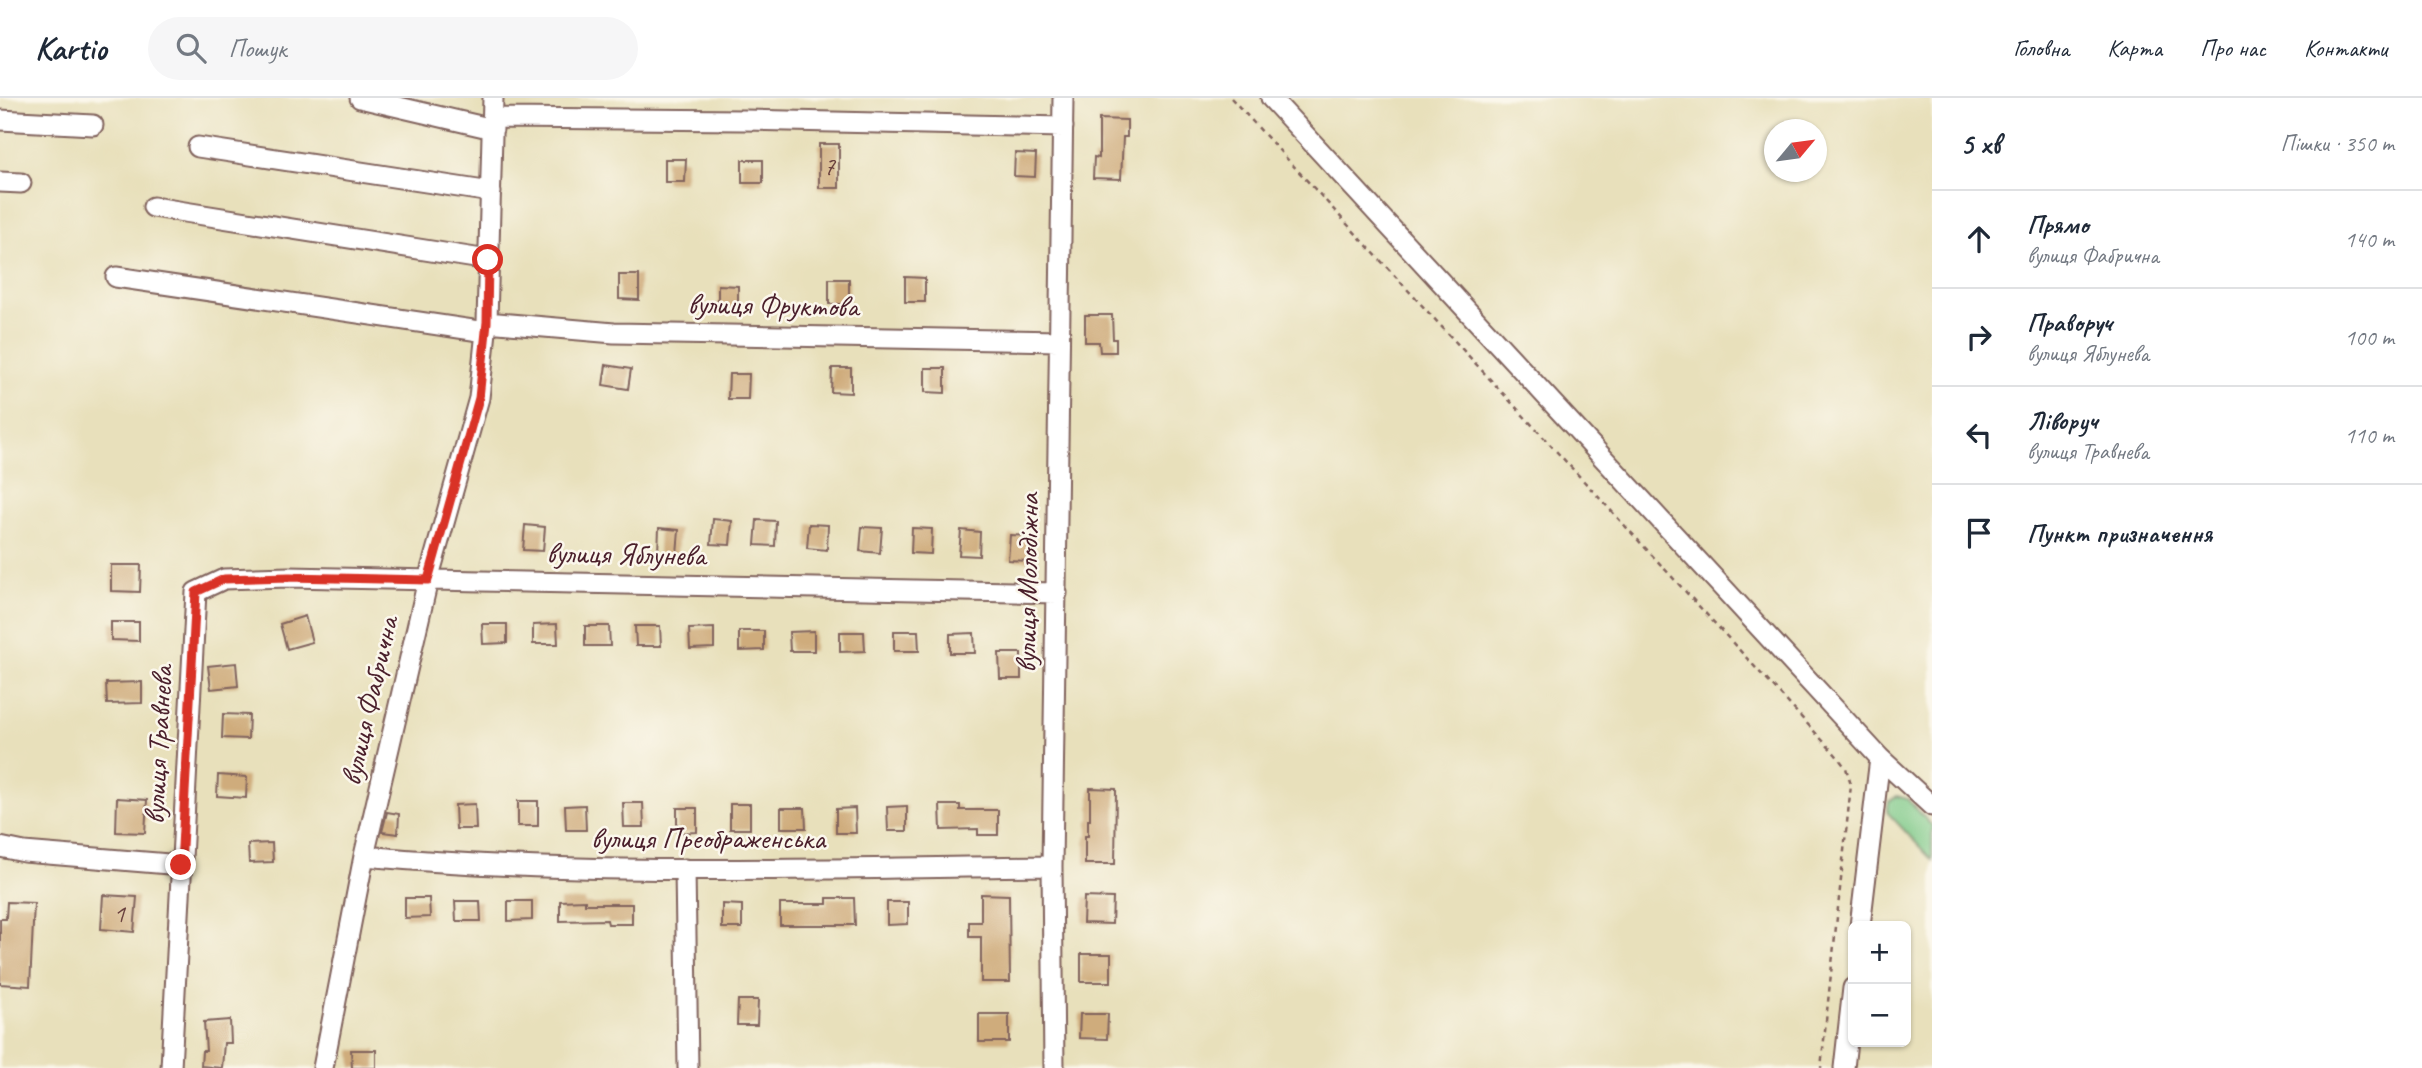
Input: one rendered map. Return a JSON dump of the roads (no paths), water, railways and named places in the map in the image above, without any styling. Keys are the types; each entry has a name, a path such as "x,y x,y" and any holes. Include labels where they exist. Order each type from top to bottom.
{"street":[{"path":"360,98 493,123 744,120 1063,127"},
{"name":"вулиця Фабрична","path":"323,1068 364,856 428,580 479,398 487,327 493,98"},
{"name":"вулиця Молодіжна","path":"1054,1068 1052,866 1063,98"},
{"path":"1272,98 1880,758 1932,806"},
{"path":"0,120 93,125"},
{"path":"198,147 491,192"},
{"path":"0,182 21,183"},
{"path":"153,207 488,260"},
{"name":"вулиця Фруктова","path":"116,278 487,327 614,333 1058,341"},
{"name":"вулиця Яблунева","path":"196,592 224,579 289,577 1057,593"},
{"name":"вулиця Травнева","path":"171,1068 196,592"},
{"path":"1861,921 1880,758"},
{"path":"0,847 24,852 181,865"},
{"name":"вулиця Преображенська","path":"364,856 454,864 685,869 1052,866"},
{"path":"685,869 688,1068"},
{"path":"1844,1068 1848,1032"}]}
